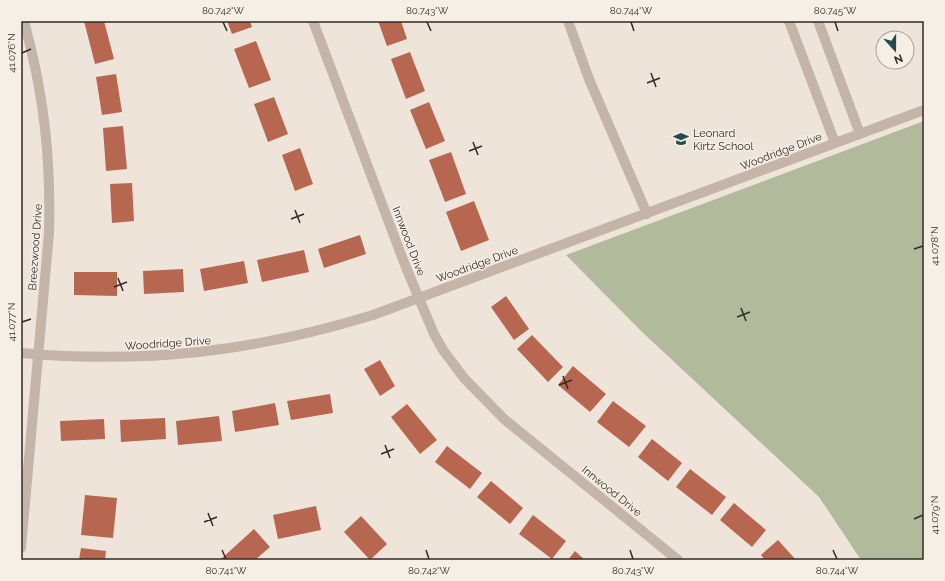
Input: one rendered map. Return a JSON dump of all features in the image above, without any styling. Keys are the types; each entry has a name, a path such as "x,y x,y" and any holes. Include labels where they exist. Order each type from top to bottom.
{"street":[{"name":"Breezwood Drive","path":"21,548 49,233 50,185 46,120 41,88 24,21"},
{"name":"Innwood Drive","path":"313,21 419,298 434,334 443,350 464,378 485,402 678,560"},
{"path":"568,21 589,80 647,214"},
{"path":"790,21 835,143"},
{"path":"818,21 860,134"},
{"name":"Woodridge Drive","path":"21,353 74,358 129,358 181,355 227,350 329,329 419,298 924,110"}],"green space":[{"path":"924,121 924,560 861,560 819,497 640,330 566,255"}],"building":[{"path":"84,21 104,21 114,59 95,64"},
{"path":"227,21 250,21 252,27 232,34"},
{"path":"378,21 401,21 407,39 387,46"},
{"path":"256,41 271,80 249,88 234,49"},
{"path":"410,52 425,91 406,99 391,59"},
{"path":"116,74 122,112 102,115 96,77"},
{"path":"274,97 288,134 268,142 254,104"},
{"path":"429,102 445,141 426,149 410,110"},
{"path":"123,126 127,169 106,171 103,128"},
{"path":"300,148 313,184 295,191 282,155"},
{"path":"451,152 466,194 445,202 429,160"},
{"path":"132,183 134,221 112,223 110,184"},
{"path":"474,201 489,240 461,251 446,212"},
{"path":"360,235 366,254 324,268 318,249"},
{"path":"304,250 309,272 262,282 257,260"},
{"path":"244,261 248,283 204,291 200,269"},
{"path":"183,269 184,292 144,294 143,271"},
{"path":"74,272 117,272 117,296 74,295"},
{"path":"506,296 529,329 514,340 491,307"},
{"path":"532,335 563,367 548,382 517,349"},
{"path":"380,360 395,386 380,396 364,369"},
{"path":"573,366 606,394 590,412 558,385"},
{"path":"330,394 333,413 291,420 287,401"},
{"path":"613,401 646,426 629,447 597,422"},
{"path":"275,403 279,425 235,432 232,411"},
{"path":"407,404 437,440 420,454 391,417"},
{"path":"219,416 222,441 178,445 176,421"},
{"path":"165,418 166,439 121,442 120,420"},
{"path":"104,419 105,439 61,441 60,421"},
{"path":"652,439 682,463 668,481 638,457"},
{"path":"447,446 482,473 470,489 435,462"},
{"path":"690,469 726,497 712,515 676,487"},
{"path":"491,481 523,508 510,524 477,497"},
{"path":"85,495 117,498 113,538 81,535"},
{"path":"734,503 766,530 752,547 720,520"},
{"path":"316,506 321,530 278,539 273,515"},
{"path":"533,515 566,541 552,559 519,534"},
{"path":"361,516 387,544 370,560 344,532"},
{"path":"254,529 270,547 255,560 221,559"},
{"path":"778,540 796,560 765,560 761,555"},
{"path":"81,548 106,551 105,560 79,560"},
{"path":"575,551 585,560 568,560"}],"place":[{"name":"Leonard Kirtz School","path":"681,139"}]}
